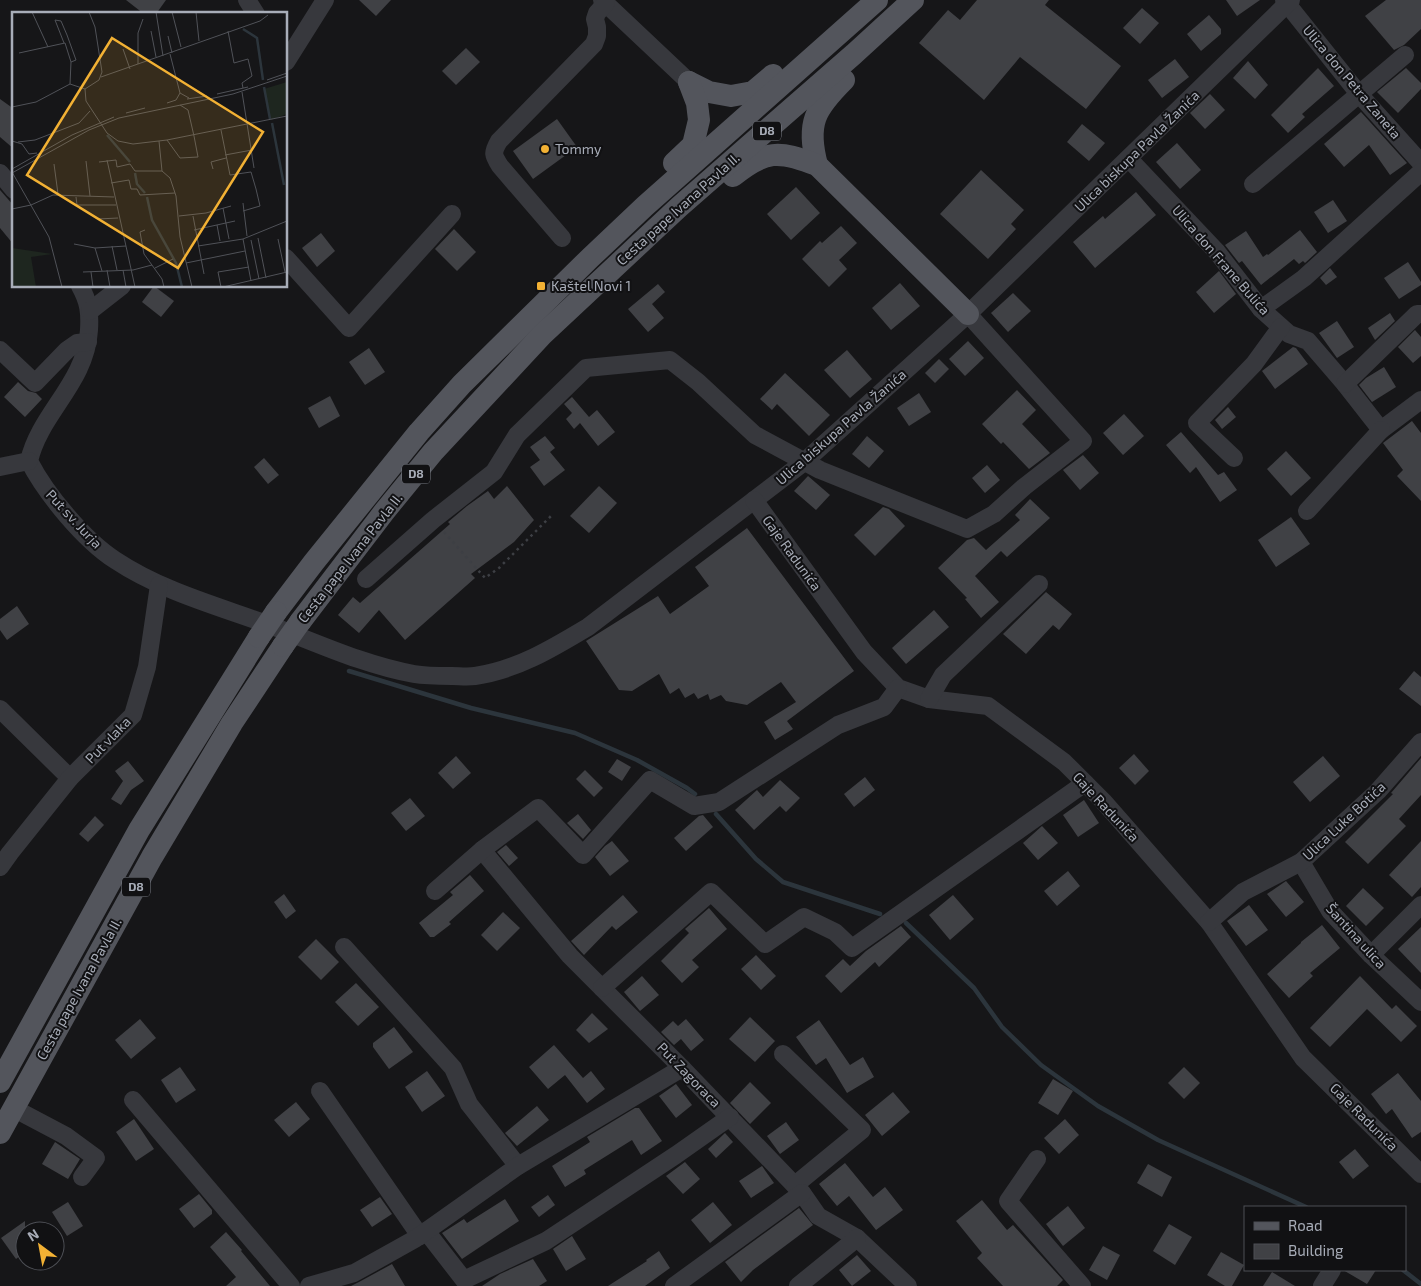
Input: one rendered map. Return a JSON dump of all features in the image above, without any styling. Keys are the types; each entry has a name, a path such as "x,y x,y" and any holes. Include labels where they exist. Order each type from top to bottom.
{"main road":[{"name":"Cesta pape Ivana Pavla II.","path":"0,1082 139,830 259,637 314,562 419,432 462,384 645,206 877,0"},
{"name":"Cesta pape Ivana Pavla II.","path":"0,1133 152,857 232,723 283,646 303,630 384,512 433,452 542,335 679,207 913,0"},
{"path":"817,165 812,146 813,124 818,110 845,79 854,54"},
{"path":"689,82 710,92 731,96 753,92 786,64 814,56"},
{"path":"645,206 654,182 693,145 699,120 697,103 689,82"},
{"path":"679,207 700,203 746,165 761,157 774,154 798,158 817,165 968,314"},
{"path":"0,1068 18,1048"}],"street":[{"path":"247,0 255,12"},
{"path":"288,59 325,0"},
{"name":"Ulica don Petra Zaneta","path":"1287,1 1359,94 1421,162"},
{"name":"Ulica biskupa Pavla Žanića","path":"303,630 368,662 415,675 475,676 516,666 551,650 588,627 804,462 968,314 1129,159 1287,1"},
{"path":"562,238 500,166 494,156 495,148 499,141 594,44 598,27 595,19 604,2 689,82"},
{"path":"1253,184 1405,55"},
{"name":"Ulica don Frane Bulića","path":"1129,159 1217,252 1261,309 1289,334 1308,340 1381,430"},
{"path":"1261,309 1304,278 1421,172"},
{"path":"0,173 12,188"},
{"path":"288,260 349,328 452,214"},
{"path":"0,467 29,461 33,445 83,362 88,342 90,311 81,288"},
{"path":"90,311 119,288"},
{"path":"366,579 434,520 494,472 517,436 586,368 670,360 698,382 755,435 820,470 967,529 994,514 1024,486 1083,441 968,314"},
{"path":"1345,384 1417,314 1421,314"},
{"path":"1234,458 1197,423 1254,364 1281,327"},
{"path":"0,350 35,383 67,350 78,343 88,342"},
{"path":"1307,511 1381,430 1421,400"},
{"name":"Put sv. Jurja","path":"29,461 59,506 87,536 114,560 159,585 303,630"},
{"name":"Gaje Radunića","path":"754,500 864,652 898,688 929,699 988,706 1064,762 1104,802 1210,922 1303,1058 1421,1174"},
{"path":"929,699 943,675 1038,584"},
{"name":"Put vlaka","path":"0,868 70,778 132,715 147,667 159,585"},
{"path":"435,891 482,850 538,808 582,855 650,780 694,806 719,802 838,724 884,707 898,688"},
{"path":"0,709 70,778"},
{"name":"Ulica Luke Botića","path":"1210,922 1243,892 1301,862 1378,791 1421,742"},
{"path":"602,988 711,892 765,944 804,917 835,932 852,948 1085,783"},
{"name":"Put Zagoraca","path":"482,850 570,956 799,1189 818,1216 857,1238 908,1286"},
{"name":"Šantina ulica","path":"1301,862 1330,910 1371,955 1421,1002"},
{"path":"1371,955 1421,905"},
{"path":"344,947 453,1068 469,1104 518,1166"},
{"path":"674,1286 799,1189 862,1130 783,1054"},
{"path":"309,1286 354,1273 423,1234 518,1166 682,1068"},
{"path":"320,1092 423,1234 464,1280 546,1241 730,1117"},
{"path":"133,1100 291,1286"},
{"path":"14,1108 66,1136 96,1158 82,1177"},
{"path":"1037,1159 1008,1201 1082,1286"},
{"path":"798,1286 857,1238"},
{"path":"1322,1286 1331,1271"}],"path":[{"path":"434,520 485,578 499,568 553,514"}],"building":[{"path":"126,0 166,0 157,12 141,12"},
{"path":"359,0 391,0 376,16"},
{"path":"977,0 1049,0 1045,5 1121,66 1086,109 1020,57 984,100 919,43 948,10 960,20"},
{"path":"1226,0 1260,0 1237,16"},
{"path":"1386,0 1421,0 1421,29 1404,45 1394,50 1365,16"},
{"path":"1142,8 1159,23 1140,44 1123,28"},
{"path":"1209,15 1221,29 1221,34 1201,51 1187,34"},
{"path":"466,48 480,62 456,85 442,71"},
{"path":"1175,59 1189,77 1162,98 1148,80"},
{"path":"1248,61 1268,85 1255,99 1233,78"},
{"path":"1318,68 1334,86 1302,114 1305,117 1288,133 1271,115"},
{"path":"1406,68 1421,83 1421,89 1398,113 1377,92"},
{"path":"1210,94 1225,110 1205,129 1190,113"},
{"path":"0,99 12,108 12,147 0,137"},
{"path":"1361,112 1407,163 1390,175 1369,145 1344,167 1324,144"},
{"name":"Tommy","path":"557,119 577,147 533,179 513,151"},
{"path":"1082,124 1105,143 1089,161 1067,142"},
{"path":"1177,143 1201,170 1180,189 1156,162"},
{"path":"981,170 1024,210 1011,224 1016,229 988,259 940,214"},
{"path":"796,187 820,213 791,240 767,214"},
{"path":"0,190 12,204 12,243 0,228"},
{"path":"1136,192 1156,215 1095,268 1073,242 1103,216 1105,219"},
{"path":"1333,200 1347,221 1328,233 1314,212"},
{"path":"841,226 857,243 839,260 847,269 829,287 802,259 820,241 822,243"},
{"path":"454,229 476,252 457,271 435,249"},
{"path":"1300,230 1317,252 1305,263 1303,261 1299,264 1294,259 1261,285 1242,261 1239,263 1225,245 1246,231 1263,257"},
{"path":"321,233 335,251 317,267 302,248"},
{"path":"1408,262 1421,285 1399,299 1384,278"},
{"path":"1330,268 1337,277 1326,285 1320,278"},
{"path":"1219,271 1236,294 1214,313 1196,292"},
{"path":"900,283 920,306 891,330 872,308"},
{"path":"658,284 665,292 652,304 664,318 648,332 628,309"},
{"path":"152,288 157,288 174,301 161,317 142,302"},
{"path":"1013,293 1031,311 1008,332 991,313"},
{"path":"1390,313 1395,321 1375,340 1368,328"},
{"path":"1337,321 1354,347 1337,358 1319,333"},
{"path":"1415,330 1421,337 1421,356 1413,363 1398,347"},
{"path":"968,341 984,358 965,376 949,359"},
{"path":"1293,347 1296,348 1308,364 1275,389 1262,371"},
{"path":"369,348 385,372 365,385 349,362"},
{"path":"847,350 872,379 850,398 824,370"},
{"path":"939,359 949,369 935,383 925,373"},
{"path":"1384,367 1396,387 1372,402 1359,385 1366,378"},
{"path":"785,373 830,415 809,436 777,404 772,410 760,399"},
{"path":"18,382 28,391 36,393 42,399 25,417 4,397"},
{"path":"1017,390 1036,410 1022,424 1050,453 1029,469 1003,442 1001,444 982,424"},
{"path":"919,393 931,412 909,426 897,408"},
{"path":"330,396 340,416 319,428 308,408"},
{"path":"572,397 589,417 597,410 615,432 598,446 580,423 574,429 566,419 572,413 564,404"},
{"path":"1228,407 1236,417 1222,429 1215,420"},
{"path":"1124,414 1144,436 1123,455 1103,433"},
{"path":"1412,421 1421,433 1421,501 1397,476 1403,470 1383,443"},
{"path":"1181,432 1218,475 1224,472 1237,490 1220,502 1196,467 1190,473 1166,445"},
{"path":"545,436 555,448 550,452 565,470 544,486 530,467 540,460 530,447"},
{"path":"867,436 884,451 869,468 852,454"},
{"path":"1286,451 1311,478 1291,496 1267,469"},
{"path":"1083,455 1099,473 1080,490 1063,470"},
{"path":"264,458 279,475 268,484 254,467"},
{"path":"987,465 1000,480 985,493 972,478"},
{"path":"808,476 830,495 816,510 794,491"},
{"path":"507,486 534,520 514,542 471,574 475,578 405,640 379,610 359,633 338,615 353,597 360,603 450,524 448,522 467,506 488,491 494,499"},
{"path":"599,486 617,503 589,533 570,516"},
{"path":"1030,499 1050,518 1007,557 1001,551 975,576 999,602 981,618 965,599 967,598 938,568 967,540 974,538 986,550 1020,520 1015,515"},
{"path":"883,507 889,509 905,526 875,556 854,535"},
{"path":"1291,517 1310,544 1276,567 1258,540"},
{"path":"747,528 854,671 787,721 793,729 775,740 764,722 796,702 781,682 747,705 726,701 721,695 710,700 708,694 698,699 694,693 685,698 679,688 670,694 659,674 632,691 619,690 586,641 658,596 670,614 709,586 695,567"},
{"path":"1046,592 1072,614 1059,630 1053,625 1026,654 1003,634"},
{"path":"17,606 29,624 7,640 0,630 0,619"},
{"path":"934,610 949,627 906,664 892,648"},
{"path":"1414,671 1421,677 1421,706 1399,689"},
{"path":"1134,754 1149,771 1135,785 1119,768"},
{"path":"456,756 471,773 453,789 438,773"},
{"path":"1323,756 1340,776 1310,802 1293,782"},
{"path":"1421,758 1421,795 1399,819 1406,826 1368,864 1345,842 1393,794 1391,793"},
{"path":"617,759 631,767 622,781 608,772"},
{"path":"128,761 144,781 131,790 121,805 111,799 123,781 115,771"},
{"path":"585,770 603,788 594,797 576,779"},
{"path":"865,777 875,790 854,807 844,794"},
{"path":"780,780 800,798 786,812 780,806 754,830 735,810 757,790 763,797"},
{"path":"410,798 425,816 406,831 391,813"},
{"path":"1084,800 1099,823 1078,837 1063,815"},
{"path":"578,814 591,830 583,839 567,823"},
{"path":"703,815 713,827 686,851 674,838 699,816"},
{"path":"95,816 104,825 88,842 79,834"},
{"path":"1042,826 1058,843 1038,860 1023,843"},
{"path":"612,841 629,861 610,876 595,857"},
{"path":"1421,841 1421,887 1412,897 1389,875"},
{"path":"506,845 518,858 509,866 497,852"},
{"path":"1068,871 1080,886 1057,906 1044,891"},
{"path":"470,875 484,891 449,922 451,924 434,937 430,937 419,923 453,895 450,892"},
{"path":"1286,881 1304,902 1286,917 1267,894"},
{"path":"1363,888 1384,908 1366,926 1346,906"},
{"path":"284,894 296,911 286,919 274,902"},
{"path":"623,895 638,912 616,930 612,926 584,955 571,941"},
{"path":"953,895 974,919 950,940 929,915"},
{"path":"1249,905 1268,930 1246,946 1227,921"},
{"path":"709,908 727,929 692,960 699,967 682,983 661,961 689,933 685,929"},
{"path":"503,912 520,928 497,951 481,935"},
{"path":"1322,925 1340,948 1310,973 1313,976 1289,998 1267,974"},
{"path":"901,926 911,937 879,967 875,962 841,993 825,976 843,959 850,966 866,951"},
{"path":"1421,927 1421,973 1398,949"},
{"path":"316,939 339,962 321,980 298,957"},
{"path":"756,955 776,976 761,990 741,969"},
{"path":"642,976 659,995 640,1011 624,992"},
{"path":"1360,976 1392,1009 1396,1005 1417,1026 1401,1042 1367,1009 1330,1047 1310,1028"},
{"path":"356,983 379,1007 358,1026 335,1002"},
{"path":"592,1013 608,1029 589,1043 576,1030"},
{"path":"750,1017 775,1041 755,1062 729,1039"},
{"path":"140,1019 156,1038 131,1059 115,1040"},
{"path":"686,1019 704,1040 691,1051 681,1039 674,1045 661,1032 673,1021 678,1026"},
{"path":"819,1020 850,1065 863,1057 874,1077 847,1093 826,1058 816,1065 796,1037"},
{"path":"394,1027 413,1052 389,1069 373,1047 373,1043"},
{"path":"554,1045 583,1078 591,1071 605,1089 587,1103 565,1075 548,1089 529,1067"},
{"path":"180,1067 196,1090 176,1103 161,1080"},
{"path":"1184,1067 1200,1083 1184,1099 1168,1083"},
{"path":"427,1071 445,1096 422,1112 405,1087"},
{"path":"1398,1073 1421,1101 1421,1132 1412,1138 1392,1109 1386,1114 1371,1094"},
{"path":"1053,1079 1073,1091 1058,1115 1038,1103"},
{"path":"750,1082 771,1103 750,1124 730,1103"},
{"path":"676,1084 692,1105 676,1118 659,1096"},
{"path":"893,1092 910,1112 882,1136 865,1115"},
{"path":"296,1102 310,1119 289,1137 274,1120"},
{"path":"537,1106 549,1120 517,1146 505,1133"},
{"path":"635,1108 639,1108 662,1141 641,1155 632,1140 584,1170 586,1174 565,1187 552,1166 590,1142 587,1137"},
{"path":"134,1119 154,1149 136,1161 116,1132"},
{"path":"1065,1119 1079,1135 1059,1154 1044,1138"},
{"path":"786,1122 799,1140 780,1154 767,1136"},
{"path":"725,1133 733,1142 716,1158 708,1149"},
{"path":"55,1142 80,1159 68,1179 42,1164"},
{"path":"1355,1149 1369,1166 1353,1179 1339,1162"},
{"path":"685,1162 700,1179 683,1194 666,1176"},
{"path":"845,1163 873,1197 885,1187 903,1210 876,1230 849,1196 837,1206 819,1184"},
{"path":"1148,1164 1172,1177 1162,1197 1137,1183"},
{"path":"762,1166 774,1183 751,1198 739,1181"},
{"path":"199,1194 212,1210 212,1214 194,1228 179,1209"},
{"path":"548,1195 555,1205 539,1217 531,1207"},
{"path":"380,1197 392,1214 372,1227 360,1210"},
{"path":"505,1199 519,1221 462,1259 442,1233 464,1219 467,1223"},
{"path":"982,1200 1007,1230 1013,1225 1063,1280 1057,1286 1003,1286 977,1258 982,1253 956,1221"},
{"path":"68,1202 83,1226 67,1236 65,1233 65,1221 58,1221 52,1212"},
{"path":"713,1202 732,1225 710,1243 691,1220"},
{"path":"1068,1206 1085,1228 1063,1246 1046,1224"},
{"path":"799,1208 813,1225 753,1270 741,1282 725,1262"},
{"path":"1169,1224 1192,1237 1175,1265 1153,1251"},
{"path":"15,1228 15,1258 1,1238"},
{"path":"226,1232 270,1286 226,1286 236,1277 210,1247"},
{"path":"572,1236 586,1259 566,1271 553,1249"},
{"path":"1103,1246 1120,1255 1107,1280 1089,1270"},
{"path":"659,1251 670,1268 645,1286 608,1286 647,1261"},
{"path":"1221,1252 1244,1265 1232,1286 1225,1286 1207,1275"},
{"path":"857,1255 871,1271 852,1286 839,1270"},
{"path":"533,1259 547,1281 539,1286 482,1286 500,1274"},
{"path":"392,1264 405,1286 351,1286 359,1282"},
{"path":"1345,1271 1375,1271 1367,1284"},
{"path":"1272,1272 1295,1286 1263,1286"}],"waterway":[{"path":"349,671 471,708 575,733 637,760 695,794"},
{"path":"716,814 756,859 783,882 880,914"},
{"path":"906,923 974,988 1002,1027 1041,1065 1098,1106 1158,1140 1304,1206"},
{"path":"1404,1271 1421,1284"}],"place":[{"name":"Tommy","path":"545,149"},
{"name":"Kaštel Novi 1","path":"541,286"}]}
